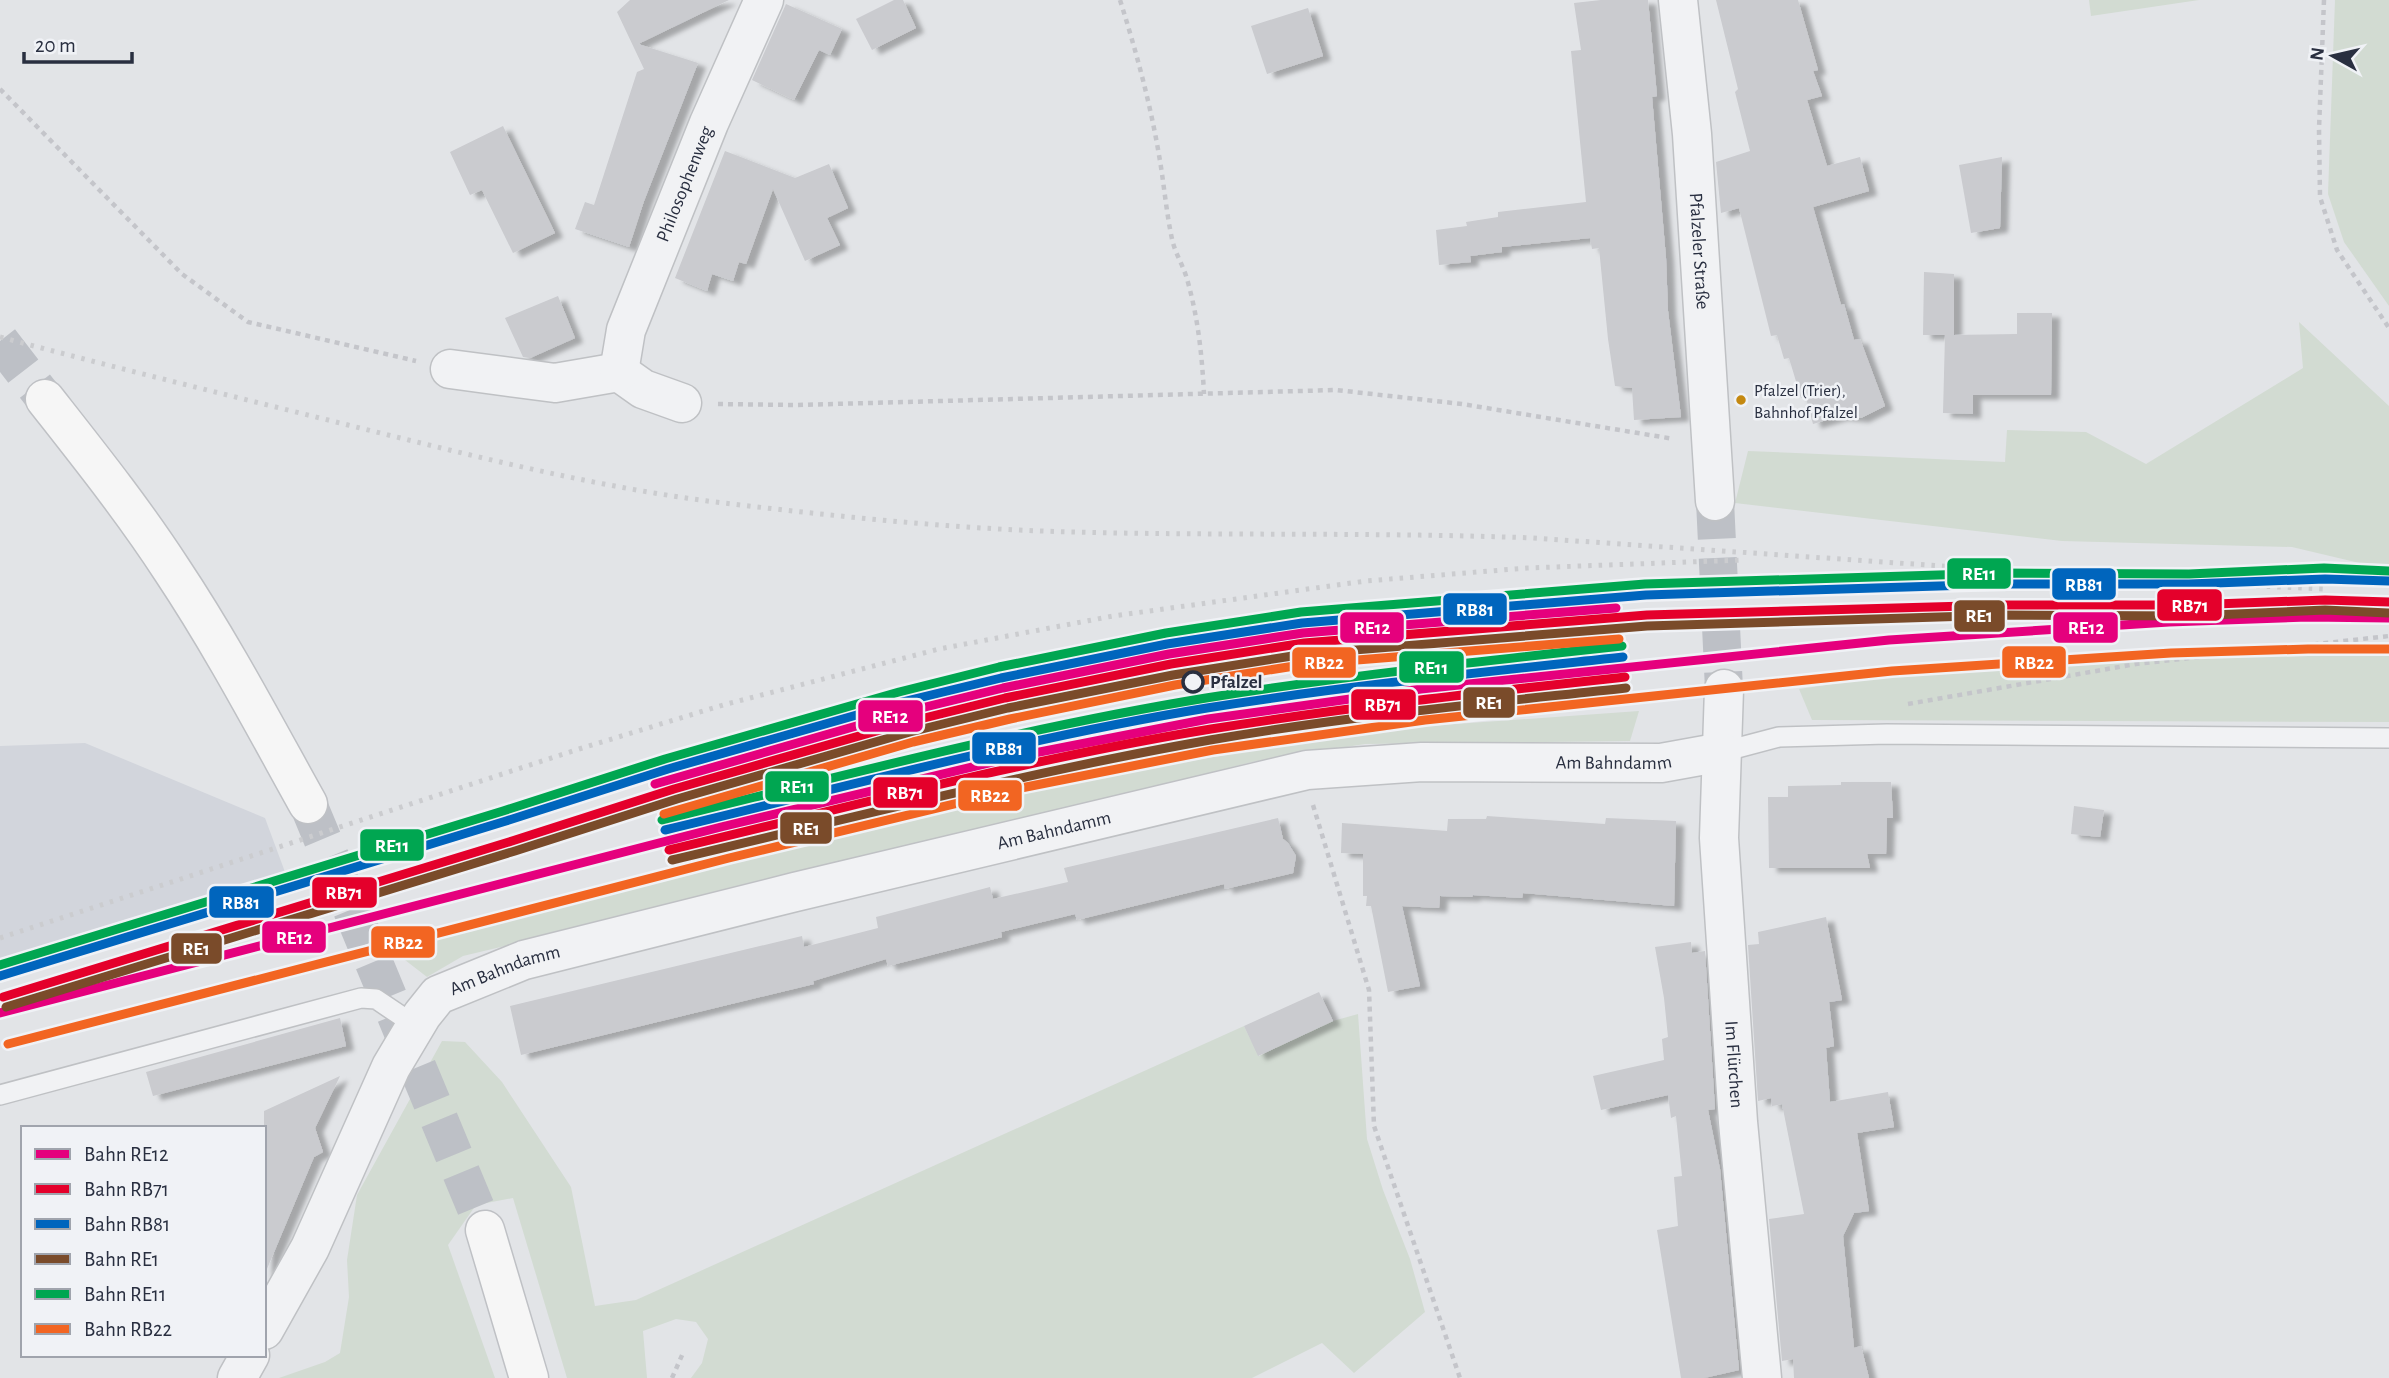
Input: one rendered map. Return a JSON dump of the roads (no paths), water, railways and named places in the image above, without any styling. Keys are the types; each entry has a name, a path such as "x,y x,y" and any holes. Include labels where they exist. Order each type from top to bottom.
{"main road":[{"path":"45,400 111,481 173,571 240,682 308,804"},
{"path":"485,1230 529,1378"}],"street":[{"name":"Philosophenweg","path":"619,372 626,330 709,123 764,0"},
{"name":"Pfalzeler Straße","path":"1678,0 1692,134 1715,501"},
{"path":"450,369 555,383 619,372 643,389 682,403"},
{"path":"1722,752 1724,689"},
{"name":"Am Bahndamm","path":"266,1326 310,1248 391,1066 416,1026 438,995 524,960 795,892 1307,770 1422,762 1661,763 1722,752"},
{"name":"Im Flürchen","path":"1722,752 1719,838 1738,1122 1762,1378"},
{"path":"237,1378 249,1357"}],"lane":[{"path":"1722,752 1779,737 1860,735 2389,738"},
{"path":"0,1095 361,998 376,999 416,1026"}],"tunnel":[{"path":"0,341 45,399"},
{"path":"1715,501 1724,689"},
{"path":"308,804 485,1230"}],"railway":[{"path":"0,337 530,469 669,495 804,512 938,525 1027,530 1533,538 2190,583 2325,589"},
{"path":"0,938 579,749 723,705 939,649 1113,616 1366,581 1527,568 1742,560"}],"rail line":[{"name":"RE11","path":"0,965 665,759 899,692 999,667 1166,633 1301,612 1645,584 2002,573 2189,574 2324,568 2389,571"},
{"name":"RB81","path":"0,976 668,769 902,702 1001,678 1167,644 1302,623 1646,595 2003,584 2189,584 2325,579 2389,581"},
{"name":"RB71","path":"3,997 674,789 908,722 1005,698 1171,664 1304,643 1647,615 2003,605 2189,605 2325,600 2389,602"},
{"name":"RE12","path":"655,784 905,712 1003,688 1169,654 1303,633 1616,608"},
{"name":"RE1","path":"6,1007 677,799 910,732 1008,708 1173,675 1305,654 1647,626 2003,615 2189,616 2325,610 2388,613"},
{"name":"RE12","path":"0,1013 721,827 1014,757 1208,719 1421,689 1889,640 2169,622 2308,617 2389,618"},
{"name":"RB22","path":"664,814 913,742 1175,685 1307,664 1619,639"},
{"name":"RE11","path":"662,820 933,754 1137,710 1362,676 1622,646"},
{"name":"RB22","path":"8,1044 729,858 1021,788 1213,750 1425,720 1892,671 2171,653 2389,649"},
{"name":"RB81","path":"665,830 935,764 1139,720 1311,693 1623,657"},
{"name":"RB71","path":"669,850 939,785 1143,741 1366,707 1625,677"},
{"name":"RE1","path":"672,860 1007,781 1210,740 1366,717 1626,688"}],"place":[{"name":"Pfalzel (Trier), Bahnhof Pfalzel","path":"1741,400"},
{"name":"Pfalzel","path":"1193,682"}]}
